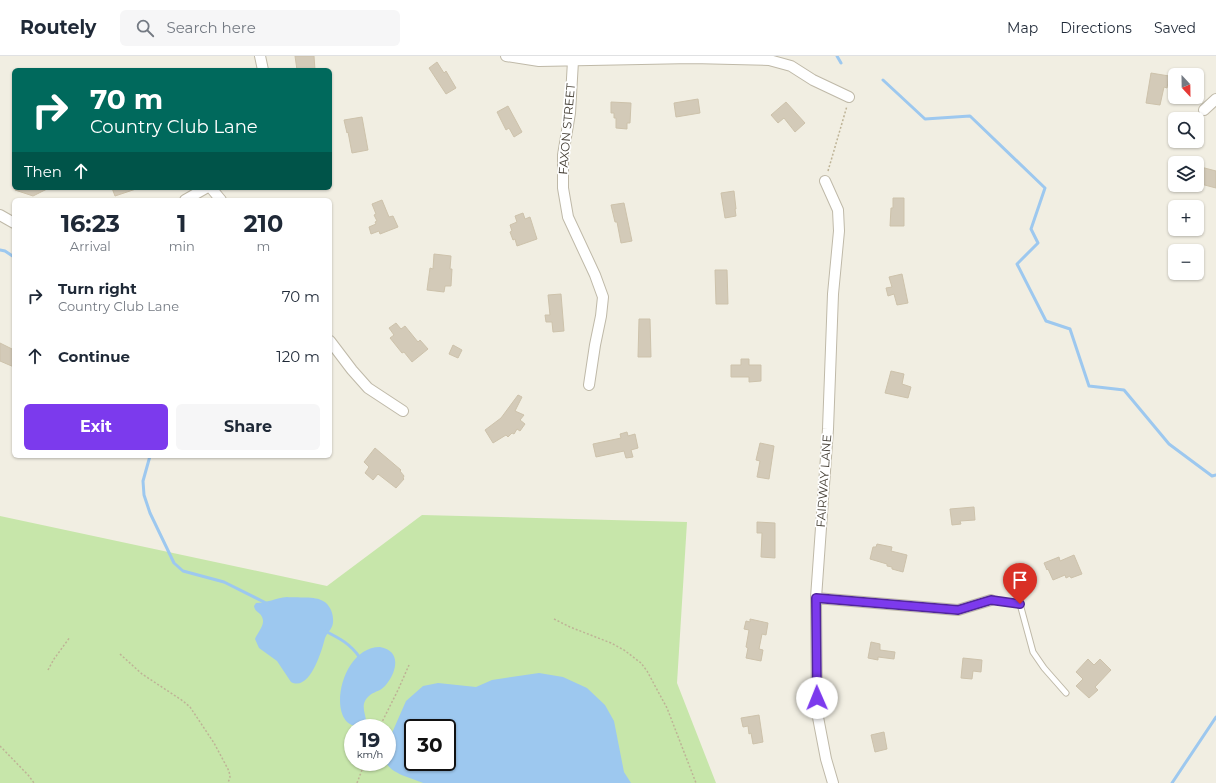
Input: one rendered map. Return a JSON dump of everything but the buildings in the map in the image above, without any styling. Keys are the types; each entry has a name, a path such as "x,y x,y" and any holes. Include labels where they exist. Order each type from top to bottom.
{"street":[{"path":"260,56 263,68"},
{"path":"506,56 540,61 574,58 692,58 769,60 791,66 813,80 849,98"},
{"name":"FAXON STREET","path":"574,58 570,113 563,155 563,188 568,217 603,297 589,385"},
{"path":"1204,110 1216,99"},
{"name":"FAIRWAY LANE","path":"825,181 838,210 839,231 832,294 828,429 816,598 817,712 826,759 833,783"},
{"path":"188,198 202,190"},
{"path":"213,190 219,198"},
{"path":"0,215 12,222"},
{"path":"332,344 368,388 403,411"},
{"path":"816,598 958,610 991,600"}],"lane":[{"path":"991,600 1020,604 1033,652 1044,668 1066,693"}],"path":[{"path":"825,181 849,98"},
{"path":"554,619 611,643 624,650 641,663 667,708 696,783"},
{"path":"48,670 54,658 70,637"},
{"path":"120,654 142,674 190,707 214,743 229,771 230,777 228,783"},
{"path":"384,719 409,665"},
{"path":"0,746 25,771 34,783"},
{"path":"357,783 362,771"}],"green space":[{"path":"422,515 687,522 677,683 716,783 0,783 0,516 327,586"}],"water":[{"path":"287,597 320,599 329,606 333,616 333,625 325,638 314,668 304,681 298,683 291,682 277,661 259,648 255,639 263,624 262,617 254,608 256,603"},
{"path":"380,647 387,649 395,658 394,669 385,686 370,695 365,701 364,708 366,719 346,719 343,716 340,703 341,688 346,673 354,660 366,651"},
{"path":"539,673 563,677 587,688 605,705 614,721 624,772 631,783 423,783 394,771 396,771 396,724 406,701 423,686 438,683 476,687 492,680"}],"waterway":[{"path":"837,56 841,63"},
{"path":"883,80 925,119 970,116 1045,188 1031,229 1038,243 1017,264 1046,321 1070,329 1089,386 1124,390 1169,444 1212,476 1216,475"},
{"path":"0,250 5,251 12,256"},
{"path":"149,458 143,481 144,495 150,513 174,563 183,571 224,582 268,604"},
{"path":"325,631 349,645 360,658"},
{"path":"1172,783 1216,717"}],"route":[{"path":"817,698 816,598 928,609 958,610 991,600 1020,604"}]}
